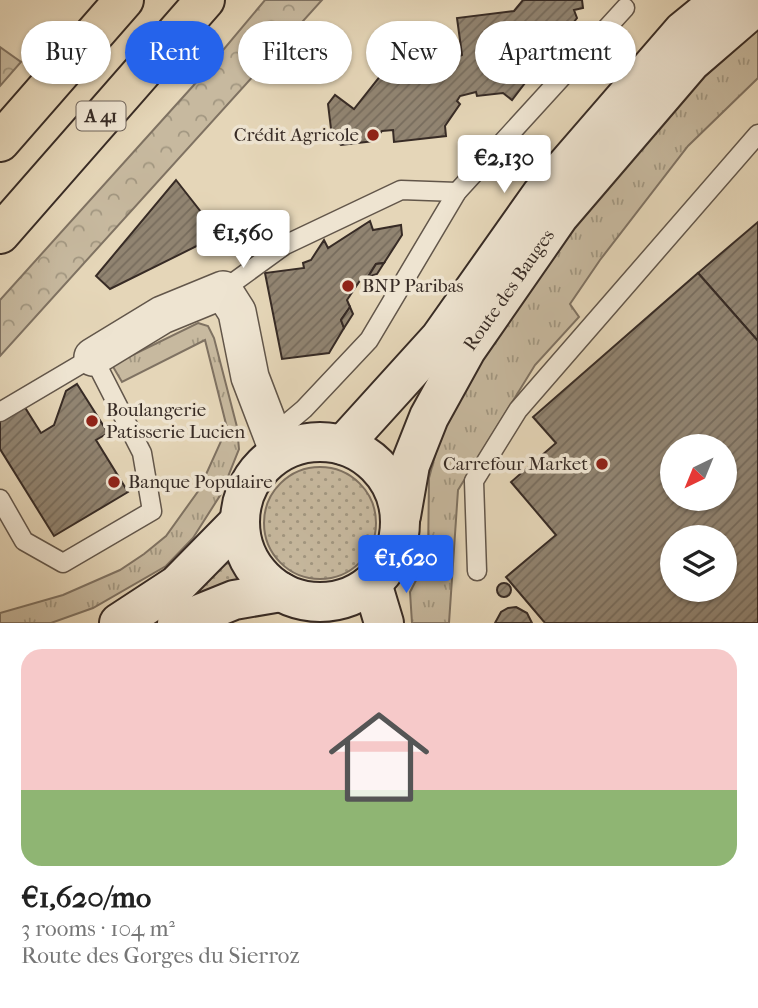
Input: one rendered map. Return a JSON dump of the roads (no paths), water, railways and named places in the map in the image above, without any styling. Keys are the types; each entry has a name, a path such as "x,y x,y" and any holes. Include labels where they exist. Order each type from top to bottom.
{"highway":[{"path":"0,142 124,0"},
{"name":"A 41","path":"0,234 205,0"}],"main road":[{"name":"Route des Bauges","path":"343,445 440,338 541,195 683,31 721,0"},
{"name":"Route des Bauges","path":"401,516 410,465 429,417 466,350 559,216 691,62 758,4"},
{"path":"311,442 343,445 372,460 379,468 392,485 401,516 398,541 389,564 372,583 353,595 337,612 281,592 259,574 245,549 240,522 245,494 275,444 311,442"},
{"path":"119,623 177,585 240,522"},
{"path":"372,583 383,623"},
{"path":"177,623 234,600 281,592"}],"street":[{"path":"93,357 162,315 223,290 237,312 250,377 275,444"}],"lane":[{"path":"275,444 369,340 457,192 625,8"},
{"path":"477,572 474,481 518,410 758,134"},
{"path":"223,290 285,245 401,190 457,192"},
{"path":"0,412 93,357 142,453 152,511 63,563 24,541 0,499"}],"place":[{"name":"Crédit Agricole","path":"373,135"},
{"name":"BNP Paribas","path":"348,286"},
{"name":"Boulangerie Patisserie Lucien","path":"92,421"},
{"name":"Carrefour Market","path":"602,464"},
{"name":"Banque Populaire","path":"114,482"}]}
